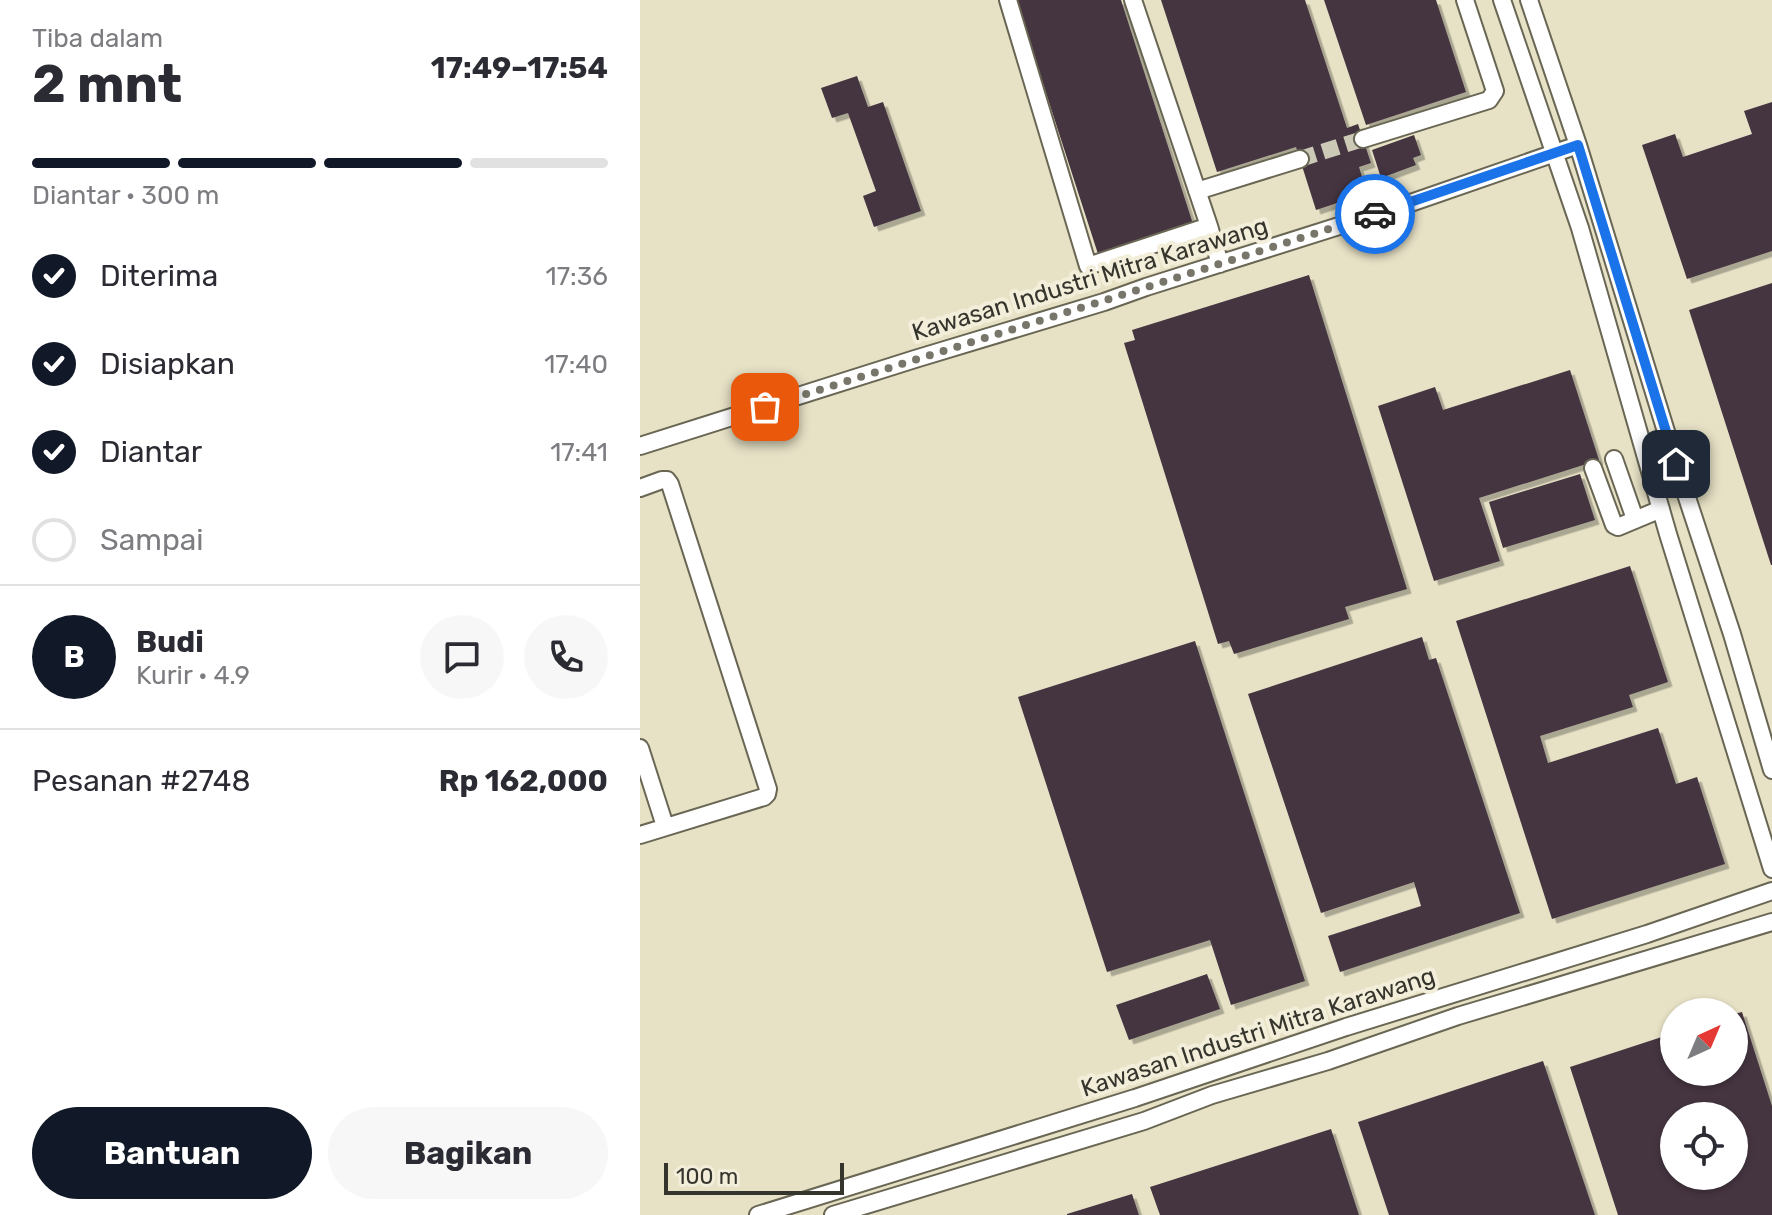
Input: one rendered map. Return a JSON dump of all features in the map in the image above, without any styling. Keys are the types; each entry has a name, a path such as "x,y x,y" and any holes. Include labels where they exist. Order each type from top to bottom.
{"street":[{"path":"1008,0 1088,266 1209,226"},
{"path":"1133,0 1220,264"},
{"path":"1363,139 1494,96 1495,91 1465,0"},
{"path":"1502,0 1580,228 1661,509 1772,869"},
{"path":"1529,0 1578,145 1772,770"},
{"path":"1529,80 1554,72"},
{"name":"Kawasan Industri Mitra Karawang","path":"640,446 1399,207 1578,145"},
{"path":"1197,191 1300,159"},
{"path":"1614,459 1635,519"},
{"path":"1593,468 1614,525 1618,527 1661,509"},
{"path":"640,488 662,480 670,484 768,789 764,797 640,835"},
{"path":"1719,697 1748,692"},
{"path":"640,748 665,826"},
{"name":"Kawasan Industri Mitra Karawang","path":"758,1215 1135,1098 1772,891"},
{"name":"Kawasan Industri Mitra Karawang","path":"833,1215 1144,1121 1212,1095 1328,1061 1458,1016 1772,922"}],"shaded area":[{"path":"640,0 1772,0 1772,1215 640,1215"}],"building":[{"path":"1016,0 1121,0 1193,224 1098,254"},
{"path":"1161,0 1305,0 1347,128 1358,124 1371,163 1359,167 1367,193 1316,210 1296,147 1217,172"},
{"path":"1324,0 1436,0 1466,92 1366,125"},
{"path":"857,76 868,107 883,102 921,211 874,227 863,196 876,191 848,113 832,118 821,88"},
{"path":"1772,102 1772,251 1687,279 1642,145 1675,134 1683,157 1752,134 1744,111"},
{"path":"1414,135 1421,155 1413,158 1416,165 1381,178 1372,150"},
{"path":"1309,275 1407,589 1345,607 1349,619 1234,654 1229,641 1218,644 1124,343 1135,340 1132,330"},
{"path":"1772,283 1772,565 1771,565 1689,310"},
{"path":"1570,370 1599,460 1479,498 1500,561 1434,581 1378,406 1435,387 1443,410"},
{"path":"1580,474 1595,520 1503,548 1489,502"},
{"path":"1630,566 1668,682 1629,695 1633,707 1540,736 1548,763 1658,728 1676,784 1697,777 1725,864 1552,919 1456,621"},
{"path":"1422,637 1429,660 1436,658 1520,913 1340,972 1328,936 1421,906 1414,882 1321,913 1248,694"},
{"path":"1195,641 1305,981 1231,1005 1210,940 1107,972 1018,697"},
{"path":"1207,974 1220,1009 1129,1040 1116,1005"},
{"path":"1748,1031 1772,1106 1772,1215 1618,1215 1570,1067 1660,1038 1660,1086 1748,1086"},
{"path":"1543,1061 1595,1215 1389,1215 1358,1122"},
{"path":"1331,1129 1359,1215 1160,1215 1150,1187"},
{"path":"1132,1194 1139,1215 1067,1215 1067,1214"}],"tunnel":[{"path":"1300,159 1363,139"}],"way so far":[{"path":"765,407 1375,214"}],"route":[{"path":"1375,214 1578,145 1676,464"}]}
